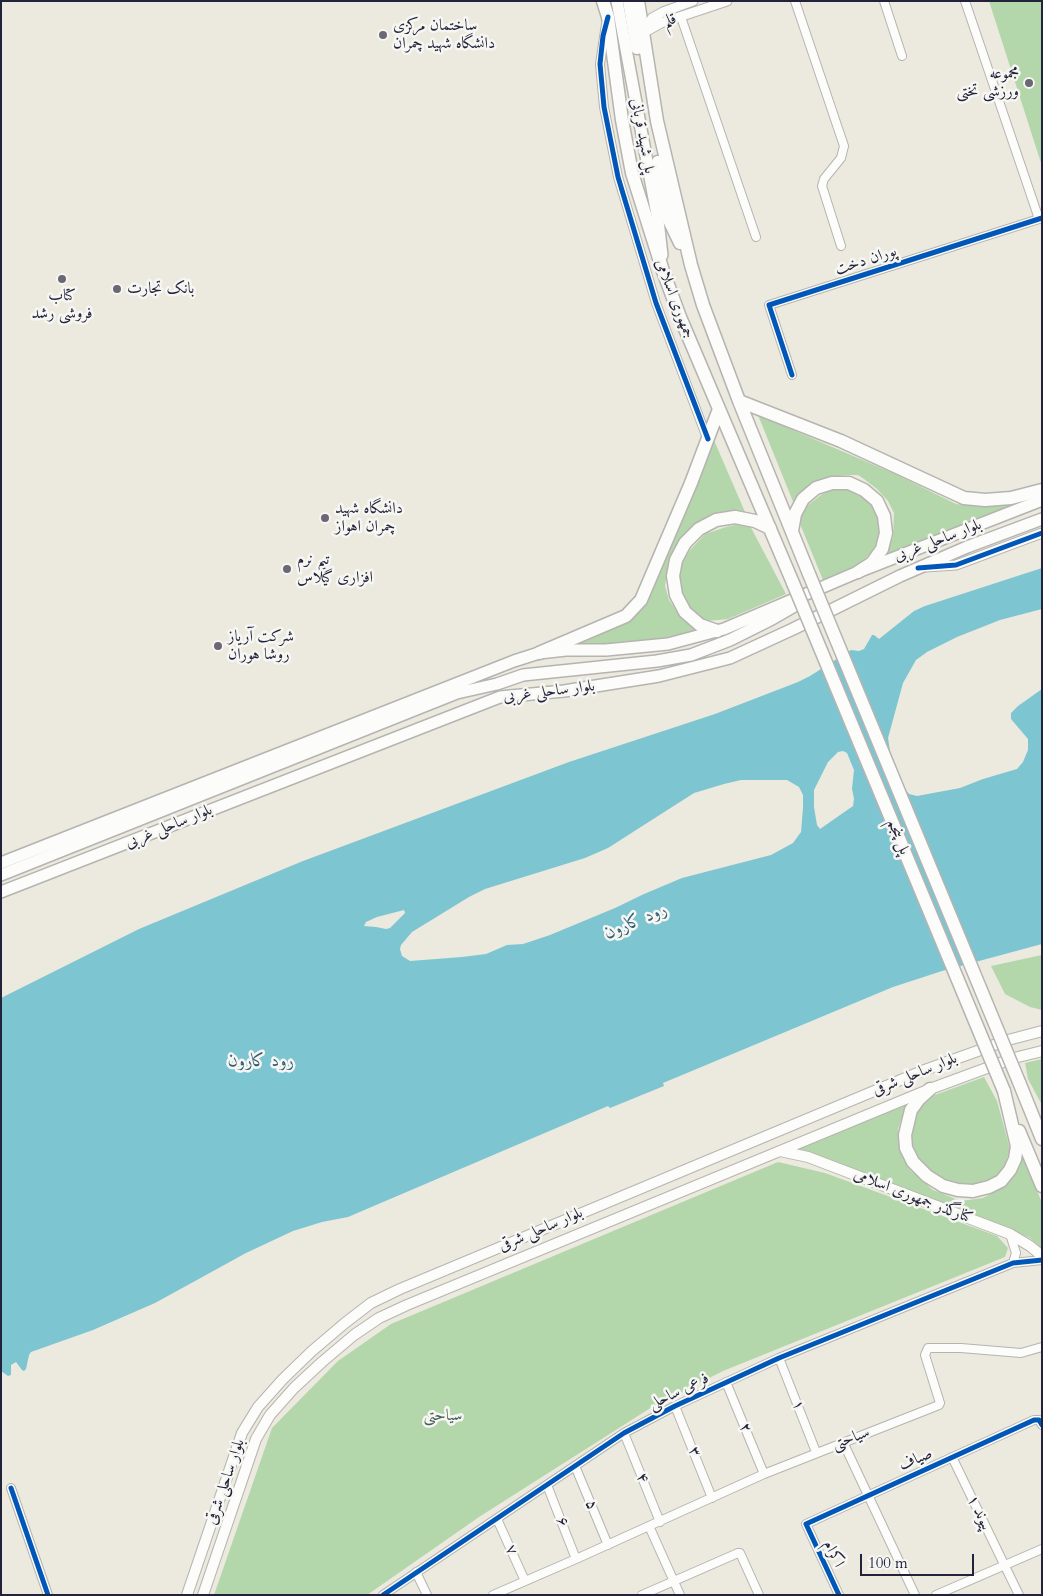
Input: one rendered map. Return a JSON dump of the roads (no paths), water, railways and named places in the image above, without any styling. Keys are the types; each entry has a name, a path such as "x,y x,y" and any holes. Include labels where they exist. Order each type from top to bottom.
{"highway":[{"name":"جمهوری اسلامی","path":"603,1 608,18 622,120 632,173 663,271 680,317 793,583"},
{"name":"پل شهید قربانی","path":"629,1 668,218 692,265"},
{"name":"جمهوری اسلامی","path":"638,1 657,121 692,265 704,305 739,401 809,574"},
{"path":"739,401 841,442 964,498 985,500 1011,498 1042,488"},
{"path":"539,653 626,616 641,600 691,483 719,408"},
{"path":"792,531 795,514 803,499 816,488 832,483 849,483 864,490 877,501 884,516 886,533 882,549 872,563 858,572"},
{"path":"717,631 700,625 685,612 676,595 672,576 676,560 685,543 699,529 716,520 735,517 755,521 770,528"},
{"name":"پل پنجم","path":"809,574 1019,1082"},
{"name":"پل پنجم","path":"793,583 1004,1091"},
{"path":"1019,1082 1042,1121"},
{"path":"1019,1082 1042,1140"},
{"path":"930,1089 918,1099 911,1110 905,1134 906,1148 913,1162 927,1176 943,1186 973,1191 989,1187 1001,1181 1016,1159 1017,1146 1004,1091"},
{"path":"1004,1091 1042,1186"}],"main road":[{"name":"پل شهید قربانی","path":"616,1 658,220 663,271"},
{"name":"بلوار ساحلی غربی","path":"1,863 514,661 539,653 637,648 668,644 717,631 858,572 1042,500"},
{"name":"بلوار ساحلی غربی","path":"1,892 500,697 564,691 659,676 730,658 918,568 967,547 1042,519"},
{"name":"بلوار ساحلی غربی","path":"1,874 458,693 497,684 523,675 657,661 690,655 730,640 772,619 834,582"},
{"name":"بلوار ساحلی شرقی","path":"187,1595 242,1433 258,1407 283,1379 345,1322 371,1303 400,1288 952,1059 1008,1040 1042,1031"},
{"name":"بلوار ساحلی شرقی","path":"203,1595 256,1439 270,1415 294,1388 354,1335 379,1318 407,1304 779,1150 930,1089 1014,1058 1042,1050"},
{"path":"758,1140 765,1157"},
{"name":"کنارگذر جمهوری اسلامی","path":"779,1150 808,1157 1010,1234 1042,1256"}],"street":[{"path":"643,34 652,18 693,1"},
{"name":"قلم","path":"643,34 661,23 727,1"},
{"path":"795,1 844,146 841,158 824,179 822,186 841,246"},
{"path":"884,1 902,56"},
{"path":"965,1 1040,219"},
{"path":"681,17 756,237"},
{"path":"608,18 603,36 600,64 604,107 618,177 656,303 708,439"},
{"name":"پوران دخت","path":"792,375 769,305 1040,219"},
{"path":"918,568 956,565 1042,533"},
{"path":"1010,1234 1016,1253 1014,1263"},
{"name":"فرعی ساحلی","path":"383,1595 624,1434 675,1406 779,1358 1014,1263 1042,1260"},
{"name":"سیاحتی","path":"493,1595 764,1474 939,1404 925,1355 928,1348 961,1348 1021,1353 1042,1347"},
{"name":"۱","path":"779,1358 816,1452"},
{"name":"۲","path":"726,1382 764,1474"},
{"name":"۳","path":"675,1406 712,1498"},
{"name":"صیاف","path":"806,1524 952,1458 1039,1422"},
{"name":"۴","path":"624,1434 660,1522"},
{"path":"843,1442 916,1595"},
{"name":"پیوند ۱","path":"952,1458 1019,1595"},
{"name":"۵","path":"575,1466 608,1544"},
{"name":"۶","path":"547,1485 576,1559"},
{"path":"11,1488 48,1595"},
{"name":"۷","path":"497,1518 525,1581"},
{"name":"اکرام","path":"806,1524 839,1595"},
{"path":"649,1526 680,1595"},
{"path":"936,1595 1042,1549"},
{"path":"642,1595 736,1553 740,1553 759,1595"},
{"path":"416,1572 426,1595"}],"water":[{"name":"رود کارون","path":"1042,568 1042,609 1000,620 957,637 927,652 916,660 903,683 888,738 890,751 905,789 909,794 917,796 960,788 1017,769 1023,762 1028,750 1028,739 1011,719 1011,713 1042,689 1042,944 942,971 893,987 663,1083 664,1086 610,1108 608,1106 348,1217 322,1222 293,1231 246,1253 155,1303 93,1330 31,1352 24,1371 16,1362 11,1365 11,1375 8,1376 1,1371 1,998 139,929 303,861 569,762 715,714 798,682 851,650 859,651 864,649 872,635 879,639 914,611","holes":["843,751 847,753 854,770 853,806 820,829 817,825 814,807 814,790 828,762 838,752","741,780 787,780 799,787 803,795 801,832 793,843 771,855 682,878 550,935 523,944 507,945 486,954 462,957 410,961 402,956 401,945 412,932 469,897 485,889 585,858 608,848 694,793","404,910 405,913 390,928 364,926 366,922"]}],"place":[{"name":"ساختمان مرکزی دانشگاه شهید چمران","path":"383,35"},
{"name":"مجموعه ورزشی تختی","path":"1029,83"},
{"name":"کتاب فروشی رشد","path":"62,279"},
{"name":"بانک تجارت","path":"117,289"},
{"name":"دانشگاه شهید چمران اهواز","path":"325,518"},
{"name":"تیم نرم افزاری گیلاس","path":"287,569"},
{"name":"شرکت آریاز روشا هوران","path":"218,646"}]}
